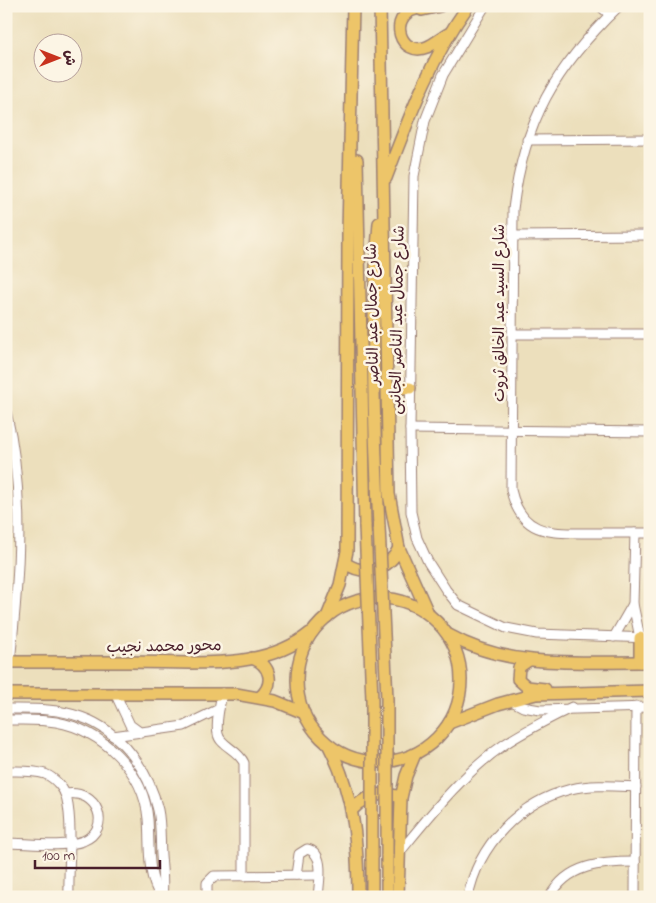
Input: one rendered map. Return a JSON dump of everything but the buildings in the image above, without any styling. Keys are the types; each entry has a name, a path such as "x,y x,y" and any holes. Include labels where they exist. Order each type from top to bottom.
{"main road":[{"name":"شارع جمال عبد الناصر","path":"327,617 340,585 345,562 348,232 353,6"},
{"name":"شارع جمال عبد الناصر","path":"380,6 389,388 389,494 399,548 428,613"},
{"path":"440,6 428,10 414,8 404,15 400,23 400,37 406,44 414,48 426,48 449,33"},
{"path":"387,897 387,699 374,383 374,297 377,241 384,185 418,94 449,33 468,6"},
{"path":"352,98 359,202 364,526 372,708 372,897"},
{"path":"389,388 410,388"},
{"path":"345,562 361,570 378,569 389,563 399,548"},
{"path":"377,598 404,601 428,613 448,634 455,648 461,679 460,694 449,724 428,746 415,754 396,761 377,763 351,758 328,745 314,730 304,713 300,701 297,676 303,651 315,629 327,617 350,603 377,598"},
{"name":"محور محمد نجيب","path":"8,662 206,662 252,658 288,647 315,629"},
{"path":"448,634 486,652 529,660 645,662 645,638"},
{"path":"252,658 265,665 270,678 266,692 260,697"},
{"path":"529,660 519,667 518,679 523,685 542,688 549,692"},
{"path":"449,724 510,700 549,692 650,691"},
{"path":"6,694 222,693 260,697 304,713"},
{"path":"328,745 342,776 352,810 358,845 358,897"},
{"path":"398,897 401,798 406,776 415,754"},
{"path":"352,810 362,801 374,795 388,794 401,798"}],"street":[{"name":"شارع جمال عبد الناصر الجانبى","path":"485,6 456,50 443,75 424,122 414,176 410,429 411,512 417,538 424,554 446,590 458,605 506,628 537,634 645,638"},
{"path":"600,6 610,15"},
{"name":"شارع السيد عبد الخالق ثروت","path":"619,6 584,42 556,79 542,104 527,140 516,185 513,236 511,490 518,510 531,525 549,533 650,533"},
{"path":"527,140 650,139"},
{"path":"513,236 650,235"},
{"path":"512,334 650,334"},
{"path":"6,411 15,452 18,490 18,585 8,662"},
{"path":"410,429 650,432"},
{"path":"635,533 633,604 645,638"},
{"path":"614,637 633,604"},
{"path":"116,693 130,725 142,733"},
{"path":"222,693 217,733 220,739 236,750 244,763 244,876"},
{"path":"510,700 532,709 650,707"},
{"path":"634,897 636,706"},
{"path":"399,853 438,806 478,766 525,731 572,708"},
{"path":"6,709 59,711 82,717 113,736 140,765 152,787 158,812 164,884 162,897"},
{"path":"113,736 184,726 219,709"},
{"path":"6,720 57,722 78,728 98,739 116,753 130,771 141,791 147,814 153,886 162,897"},
{"path":"6,771 45,774 55,780 65,794 68,812 69,897"},
{"path":"468,897 473,877 492,843 518,815 534,804 552,796 580,788 636,787"},
{"path":"6,843 68,843 85,840 92,835 99,820 95,804 89,798 73,793 65,794"},
{"path":"296,875 298,854 307,849 313,850 319,858 318,897"},
{"path":"550,897 563,879 589,865 604,862 635,862"},
{"path":"207,897 207,883 211,878 319,875"}]}
